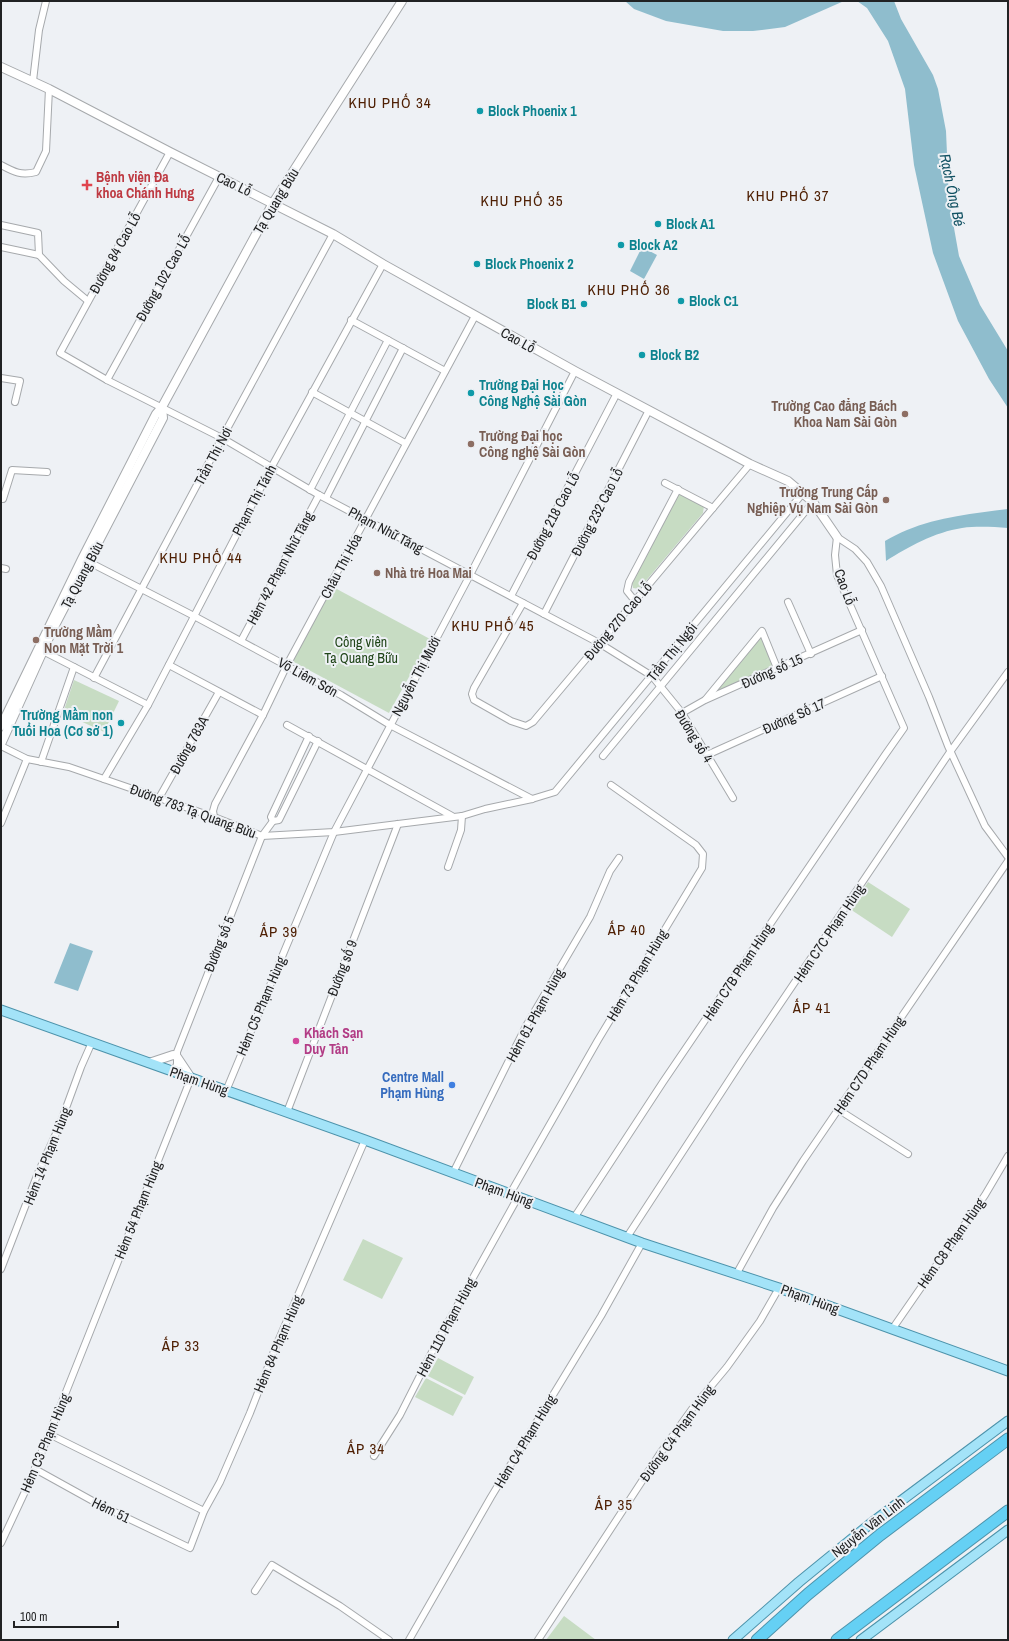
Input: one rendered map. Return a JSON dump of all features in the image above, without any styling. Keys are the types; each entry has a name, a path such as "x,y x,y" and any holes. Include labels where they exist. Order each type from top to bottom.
{"highway":[{"name":"Nguyễn Văn Linh","path":"757,1640 808,1594 880,1535 1008,1439"},
{"path":"837,1640 1008,1511"}],"main road":[{"name":"Tạ Quang Bửu","path":"1,726 41,650 85,560 163,418 162,407 273,203 402,1"},
{"name":"Cao Lỗ","path":"1,67 33,80 170,152 334,234 383,264 575,371 750,464 788,482 813,502 837,537"},
{"name":"Tạ Quang Bửu","path":"1,745 41,650"},
{"name":"Phạm Hùng","path":"2,1013 92,1042 149,1064 365,1140 642,1243 780,1288 1008,1371"},
{"path":"149,1064 176,1055 191,1078"},
{"name":"Nguyễn Văn Linh","path":"733,1640 799,1582 870,1524 1008,1420"},
{"path":"861,1640 1008,1530"},
{"path":"909,1585 918,1597"}],"street":[{"path":"33,80 39,30 46,1"},
{"path":"1,165 15,172 26,175 36,172 46,151 49,89"},
{"name":"Đường 84 Cao Lỗ","path":"60,353 170,152"},
{"name":"Đường 102 Cao Lỗ","path":"107,380 219,177"},
{"path":"1,225 38,234 39,255"},
{"name":"Trần Thị Nơi","path":"94,678 222,438 334,234"},
{"path":"1,247 39,255 64,281 88,301"},
{"name":"Phạm Thị Tánh","path":"104,779 148,705 271,468 383,264"},
{"name":"Châu Thị Hóa","path":"214,817 213,811 215,804 262,715 286,665 366,520 405,443 475,316"},
{"path":"351,320 445,371"},
{"path":"310,490 388,340"},
{"path":"326,498 403,348"},
{"name":"Phạm Nhữ Tăng","path":"60,353 107,380 222,438 310,490 599,643 652,676"},
{"name":"Nguyễn Thị Mười","path":"334,832 470,575 575,371"},
{"path":"1,378 20,381 15,402"},
{"path":"312,392 405,443"},
{"name":"Đường 218 Cao Lỗ","path":"511,596 618,394"},
{"name":"Đường 232 Cao Lỗ","path":"544,614 649,410"},
{"name":"Đường 270 Cao Lỗ","path":"523,603 472,694 474,700 511,721 526,726 530,725 750,464"},
{"path":"1,499 3,499 12,470 47,472"},
{"path":"665,483 713,508"},
{"path":"634,601 627,591 629,582 678,489"},
{"name":"Trần Thị Ngôi","path":"532,799 555,792 803,493"},
{"name":"Hẻm 42 Phạm Nhữ Tăng","path":"241,641 319,494"},
{"name":"Trần Thị Ngôi","path":"602,756 813,502"},
{"path":"837,537 855,549 867,562 881,586 929,697 950,752 985,826 1008,857"},
{"name":"Cao Lỗ","path":"837,537 835,555 838,575 904,728"},
{"name":"Võ Liêm Sơn","path":"85,560 286,665 390,725 532,799"},
{"path":"788,602 811,654"},
{"name":"Đường số 15","path":"682,713 706,700 862,630"},
{"path":"706,700 762,631 777,668"},
{"path":"41,650 148,705"},
{"path":"168,665 262,715"},
{"path":"41,762 74,667"},
{"name":"Hẻm C7C Phạm Hùng","path":"627,1237 743,1059 950,752 1008,672"},
{"name":"Đường số 4","path":"652,676 682,713 733,798"},
{"name":"Đường Số 17","path":"707,755 882,676"},
{"name":"Đường 783A","path":"159,798 219,692"},
{"path":"288,725 368,768 452,816"},
{"name":"Hẻm C7B Phạm Hùng","path":"574,1218 663,1082 884,755 904,728"},
{"path":"273,821 271,817 309,736"},
{"name":"Đường số 5","path":"170,1071 170,1058 176,1055 262,836 273,821 279,820 318,741"},
{"name":"Đường 783 Tạ Quang Bửu","path":"1,745 27,759 69,767 214,817 262,836 334,832 452,816 462,816 485,809 532,799"},
{"path":"1,823 27,759"},
{"name":"Hẻm 73 Phạm Hùng","path":"514,1196 598,1040 702,868 703,854 696,845 611,785"},
{"path":"448,867 461,830 462,816"},
{"name":"Đường số 9","path":"287,1112 398,824"},
{"name":"Hẻm C5 Phạm Hùng","path":"226,1091 334,832"},
{"name":"Hẻm 61 Phạm Hùng","path":"453,1173 526,1026 590,917 610,872 619,858"},
{"name":"Hẻm C7D Phạm Hùng","path":"737,1273 773,1208 803,1161 1008,861"},
{"name":"Hẻm 14 Phạm Hùng","path":"1,1269 38,1173 59,1127 81,1067 92,1042"},
{"name":"Hẻm 54 Phạm Hùng","path":"86,1343 191,1078"},
{"path":"839,1110 908,1154"},
{"name":"Hẻm 84 Phạm Hùng","path":"190,1548 204,1511 223,1474 250,1413 276,1346 365,1140"},
{"name":"Hẻm C8 Phạm Hùng","path":"893,1328 985,1195 1008,1156"},
{"name":"Hẻm 110 Phạm Hùng","path":"374,1456 400,1415 514,1196"},
{"name":"Hẻm C4 Phạm Hùng","path":"409,1640 491,1497 601,1316 642,1243"},
{"name":"Đường C4 Phạm Hủng","path":"538,1640 661,1452 692,1409 727,1367 760,1320 780,1288"},
{"name":"Hẻm C3 Phạm Hùng","path":"1,1543 35,1469 86,1343"},
{"path":"49,1434 204,1511"},
{"name":"Hẻm 51","path":"35,1469 100,1506 190,1548"},
{"path":"255,1591 272,1565 334,1603 388,1640"}],"green space":[{"path":"679,492 704,506 703,513 639,589 633,588 632,583"},
{"name":"Công viên Tạ Quang Bữu","path":"333,587 430,639 389,713 292,661"},
{"path":"761,633 774,666 718,691 715,690"},
{"path":"74,680 119,701 104,732 63,713"},
{"path":"868,882 910,909 892,937 850,909"},
{"path":"363,1239 403,1258 382,1299 343,1280"},
{"path":"438,1358 474,1377 465,1395 428,1376"},
{"path":"426,1378 463,1397 453,1416 415,1397"},
{"path":"564,1616 596,1640 546,1640"}],"water":[{"path":"625,1 844,1 785,27 753,31 723,31 666,21 634,9"},
{"path":"857,1 894,1 901,19 933,75 938,89 946,131 949,200 959,256 980,305 1008,351 1008,408 989,379 958,321 933,253 914,165 905,89 888,41 867,8"},
{"path":"642,247 657,255 644,279 630,271"},
{"path":"1008,509 1008,528 973,527 952,530 922,541 903,550 886,561 885,541 904,531 944,519"},
{"path":"70,943 93,951 78,991 54,983"}],"place":[{"name":"Block Phoenix 1","path":"480,111"},
{"name":"Bệnh viện Đa khoa Chánh Hưng","path":"87,185"},
{"name":"Block A1","path":"658,224"},
{"name":"Block A2","path":"621,245"},
{"name":"Block Phoenix 2","path":"477,264"},
{"name":"Block C1","path":"681,301"},
{"name":"Block B1","path":"584,304"},
{"name":"Block B2","path":"642,355"},
{"name":"Trường Đại Học Công Nghệ Sài Gòn","path":"471,393"},
{"name":"Trường Cao đẳng Bách Khoa Nam Sài Gòn","path":"905,414"},
{"name":"Trường Đại học Công nghệ Sài Gòn","path":"471,444"},
{"name":"Trường Trung Cấp Nghiệp Vụ Nam Sài Gòn","path":"886,500"},
{"name":"Nhà trẻ Hoa Mai","path":"377,573"},
{"name":"Trường Mầm Non Mặt Trời 1","path":"36,640"},
{"name":"Trường Mầm non Tuổi Hoa (Cơ sở 1)","path":"121,723"},
{"name":"Khách Sạn Duy Tân","path":"296,1041"},
{"name":"Centre Mall Phạm Hùng","path":"452,1085"}],"district":[{"name":"KHU PHỐ 34","path":"390,103"},
{"name":"KHU PHỐ 37","path":"788,196"},
{"name":"KHU PHỐ 35","path":"522,201"},
{"name":"KHU PHỐ 36","path":"629,290"},
{"name":"KHU PHỐ 44","path":"201,558"},
{"name":"KHU PHỐ 45","path":"493,626"},
{"name":"ẤP 40","path":"627,930"},
{"name":"ẤP 39","path":"279,932"},
{"name":"ẤP 41","path":"812,1008"},
{"name":"ẤP 33","path":"181,1346"},
{"name":"ẤP 34","path":"366,1449"},
{"name":"ẤP 35","path":"614,1505"}],"water label":[{"name":"Rạch Ông Bé","path":"952,190"}]}
